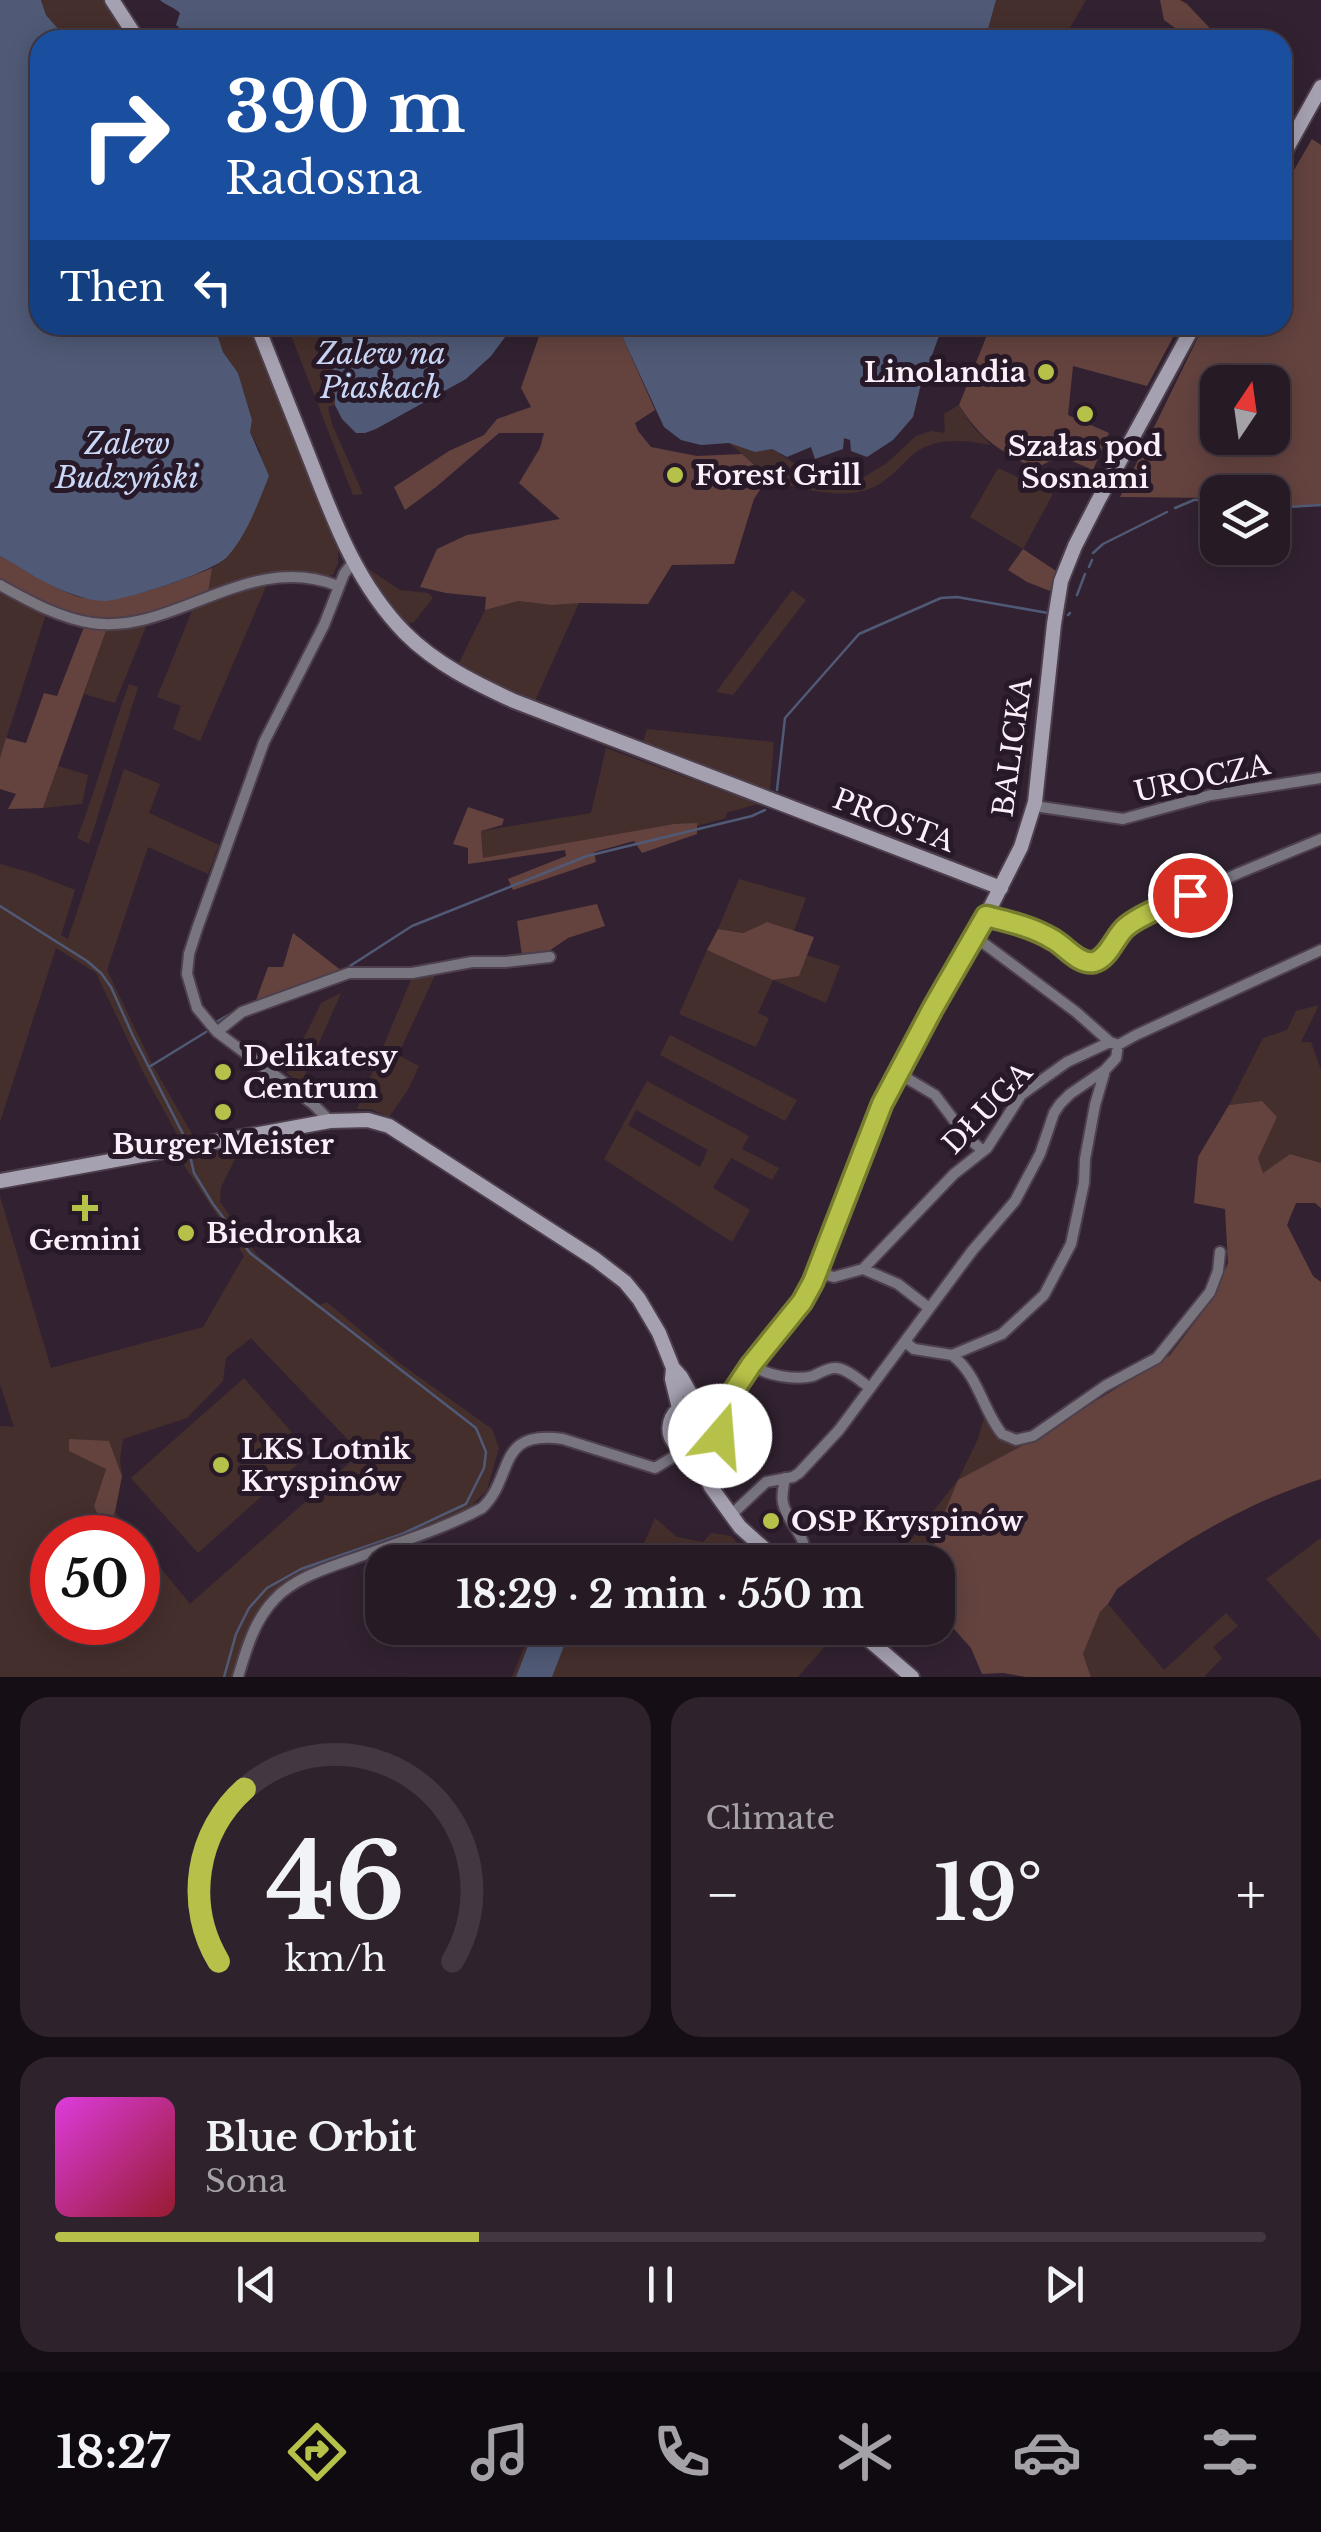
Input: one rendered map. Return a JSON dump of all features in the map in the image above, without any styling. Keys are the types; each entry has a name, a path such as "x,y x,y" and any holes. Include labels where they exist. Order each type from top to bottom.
{"main road":[{"path":"112,0 132,30"},
{"path":"1292,140 1321,87"},
{"name":"PROSTA","path":"261,335 353,562 381,606 435,658 472,682 514,701 1001,888"},
{"name":"BALICKA","path":"721,1421 723,1408 751,1365 802,1302 818,1273 868,1136 898,1073 1021,847 1035,802 1061,582 1075,546 1188,335"},
{"path":"0,1182 330,1121 368,1120 397,1130 625,1282 649,1313 673,1368 700,1403 712,1408 721,1421 720,1436 712,1449 722,1500"},
{"name":"BALICKA","path":"700,1403 751,1365"},
{"path":"673,1368 679,1408"},
{"path":"700,1403 679,1408 670,1421 671,1436 689,1452 732,1515 759,1545"},
{"path":"689,1452 712,1449"},
{"path":"875,1645 912,1677"}],"street":[{"path":"330,1121 216,1030 197,1008 187,974 189,954 264,742 353,562"},
{"path":"0,585 61,616 94,624 154,617 198,599 277,577 310,578 338,586"},
{"name":"UROCZA","path":"1035,802 1123,819 1211,795 1321,778"},
{"path":"986,916 1040,933 1092,963 1102,958 1126,927 1136,921 1239,872 1321,840"},
{"path":"732,1515 766,1482 799,1473 839,1430 972,1250 1015,1201 1040,1154 1054,1112 1070,1094 1106,1070 1116,1058 1114,1044 974,936"},
{"name":"DŁUGA","path":"863,1269 954,1174 983,1151 1021,1095 1032,1086 1067,1062 1321,950"},
{"path":"216,1030 242,1012 349,973 412,973 472,962 550,957"},
{"path":"952,1355 1002,1334 1050,1287 1072,1244 1094,1105 1106,1070"},
{"path":"898,1073 935,1095 966,1136 983,1151"},
{"path":"905,1342 914,1349 952,1355 976,1384 1002,1434 1016,1440 1033,1436 1105,1386 1157,1358 1210,1292 1220,1252"},
{"path":"818,1273 834,1277 863,1269 898,1284 929,1308"},
{"path":"751,1365 799,1378 839,1368 869,1387"},
{"path":"666,1460 671,1436"},
{"path":"238,1677 260,1619 284,1590 330,1567 482,1508 495,1491 510,1455 524,1442 563,1440 655,1468 689,1452"},
{"path":"786,1478 782,1503 804,1545"}],"shaded area":[{"path":"41,0 107,0 126,30 59,30 46,15"},
{"path":"996,0 1086,0 1069,30 988,30"},
{"path":"1160,0 1180,0 1212,30 1178,30 1164,20"},
{"path":"1312,139 1321,145 1321,504 1290,507 1290,475 1200,475 1200,498 1120,497 1199,335 1292,335 1292,173"},
{"path":"217,335 256,335 338,548 333,575 265,573 208,593 212,568 225,559 261,460 250,432 252,420 238,373 223,352"},
{"path":"291,335 321,335 334,374 335,405 328,407 332,424 363,494 353,495"},
{"path":"540,335 621,335 655,410 635,423 651,447 697,456 742,454 768,477 754,499 734,564 672,565 648,604 552,605 518,601 485,610 486,597 420,587 437,549 467,535 560,519 519,483 540,448 544,433 499,433 405,510 394,487 449,451 484,435 497,419 531,407 521,388"},
{"path":"987,335 1174,335 1147,386 1073,366 1068,415 1109,433 1093,470 1060,456 1034,469 992,443 959,405"},
{"path":"959,405 991,445 960,441 928,446 884,481 862,491 821,492 767,480 768,476 729,443 755,452 772,449 823,481 861,479 887,463 916,436 931,431 945,433 944,414"},
{"path":"998,468 1053,494 1023,549 970,517"},
{"path":"1023,549 1056,571 1050,591 1008,570"},
{"path":"0,556 57,588 91,599 144,592 212,568 208,593 150,613 95,620 60,610 0,580"},
{"path":"361,564 400,590 428,593 433,598 414,622 404,625 384,604"},
{"path":"268,582 200,741 173,729 181,706 157,697 194,606"},
{"path":"0,590 46,614 0,758"},
{"path":"792,590 806,600 733,695 716,692"},
{"path":"518,601 579,603 534,703 458,665 485,610"},
{"path":"141,623 146,627 115,703 84,694 107,628"},
{"path":"84,627 107,628 43,808 8,809 16,794 0,789 0,758 6,738 26,743 44,693 57,696"},
{"path":"129,684 138,687 89,844 77,838"},
{"path":"647,729 774,742 770,790 642,745"},
{"path":"606,748 758,804 697,826 674,824 483,859 481,831 591,813"},
{"path":"58,766 88,775 82,804 43,808"},
{"path":"124,769 160,784 149,813 219,845 208,874 148,847 107,970 152,1064 193,1136 179,1138 96,973 56,948 0,1122 0,864 75,890 61,935 68,939"},
{"path":"468,807 504,819 502,825 481,831 483,858 674,824 697,823 697,834 642,853 634,841 594,852 596,862 513,890 508,879 566,856 565,850 468,864 468,848 453,844"},
{"path":"739,879 806,898 794,931 767,922 743,933 718,929"},
{"path":"597,904 605,926 568,938 546,953 522,955 517,921"},
{"path":"767,922 814,937 799,976 773,980 707,950 718,929 743,933"},
{"path":"293,933 342,971 255,1003 268,967 283,967"},
{"path":"707,950 773,980 758,1013 769,1018 756,1047 679,1014"},
{"path":"807,955 840,966 826,1003 773,980 799,975"},
{"path":"436,973 398,1055 419,1066 409,1088 389,1117 371,1109 357,1109 411,980"},
{"path":"341,993 301,1084 287,1073 321,1003"},
{"path":"1319,1005 1301,1042 1311,1042 1321,1070 1321,1163 1290,1154 1263,1173 1258,1158 1262,1101 1229,1105 1263,1038 1287,1030 1296,1011"},
{"path":"670,1035 797,1100 785,1121 660,1055"},
{"path":"647,1081 749,1136 742,1149 779,1168 772,1180 731,1158 713,1188 750,1210 732,1242 604,1159","holes":["636,1110 708,1150 700,1167 628,1125"]},
{"path":"1262,1101 1277,1117 1258,1158 1263,1173 1290,1154 1321,1163 1321,1208 1315,1203 1296,1203 1287,1225 1313,1276 1321,1282 1321,1479 1214,1525 1117,1589 1100,1612 1083,1654 1091,1677 982,1674 971,1648 955,1630 955,1545 934,1545 958,1480 1031,1441 1170,1355 1214,1297 1228,1263 1225,1209 1194,1203 1198,1157 1229,1105"},
{"path":"241,1147 221,1187 220,1202 258,1256 320,1305 327,1302 398,1362 492,1429 499,1448 487,1490 468,1509 450,1518 381,1545 365,1545 365,1551 289,1581 260,1612 232,1677 0,1677 0,1426 14,1427 0,1384 0,1196 51,1368 203,1327 244,1256 180,1159","holes":["251,1338 355,1447 356,1457 190,1604 160,1567 160,1645 30,1645 30,1515 100,1515 94,1506 106,1469 109,1441 122,1476 123,1439 187,1418 223,1381 226,1358"]},
{"name":"LKS Lotnik Kryspinów","path":"244,1378 310,1453 198,1553 131,1478"},
{"path":"986,1411 992,1428 1001,1438 1031,1441 934,1539 934,1545 906,1545 958,1480 978,1439"},
{"path":"69,1439 109,1441 122,1476 114,1515 98,1515 94,1506 106,1469 69,1451"},
{"path":"655,1518 677,1537 703,1542 711,1533 731,1536 739,1545 643,1545"},
{"path":"1321,1538 1321,1640 1266,1579"},
{"path":"1108,1604 1164,1670 1226,1613 1238,1626 1213,1647 1222,1658 1204,1677 1091,1677 1083,1654 1100,1612"},
{"path":"525,1645 826,1645 798,1677 512,1677"}],"water":[{"name":"Zalew Budzyński","path":"0,0 41,0 46,15 59,30 30,30 30,335 217,335 223,352 238,373 252,420 250,432 269,476 246,529 227,557 149,591 94,600 65,592 0,556"},
{"path":"160,0 996,0 988,30 182,30 176,25 180,13"},
{"name":"Zalew na Piaskach","path":"321,335 507,335 466,379 365,433 356,433 342,419 335,405 334,374"},
{"path":"621,335 939,335 913,417 893,440 867,457 851,451 850,440 844,438 843,449 815,459 811,447 787,457 772,449 755,452 729,443 701,445 681,440 664,427"},
{"path":"528,1645 564,1645 552,1677 516,1677"}],"waterway":[{"path":"1175,508 1200,500"},
{"path":"1290,507 1321,505"},
{"path":"1093,553 1103,544 1167,512"},
{"path":"1089,567 1092,560"},
{"path":"1077,595 1085,574"},
{"path":"777,790 785,718 859,634 941,598 957,597 1048,613"},
{"path":"350,966 412,926 587,856 765,810"},
{"path":"0,906 101,973 185,1138"},
{"path":"326,976 343,970"},
{"path":"216,1022 239,1009"},
{"path":"149,1067 206,1032"},
{"path":"191,1160 194,1173 213,1204 250,1253 476,1428 486,1452 484,1468 466,1504 402,1534 301,1569 267,1588 249,1608 236,1634 224,1677"}],"place":[{"name":"Linolandia","path":"1046,372"},
{"name":"Szałas pod Sosnami","path":"1085,414"},
{"name":"Forest Grill","path":"675,475"},
{"name":"Delikatesy Centrum","path":"223,1072"},
{"name":"Burger Meister","path":"223,1112"},
{"name":"Gemini","path":"85,1208"},
{"name":"Biedronka","path":"186,1233"},
{"name":"LKS Lotnik Kryspinów","path":"221,1465"},
{"name":"OSP Kryspinów","path":"771,1521"}],"route":[{"path":"720,1436 727,1401 813,1282 882,1104 986,916 1040,933 1092,963 1102,958 1126,927 1190,895"}]}
